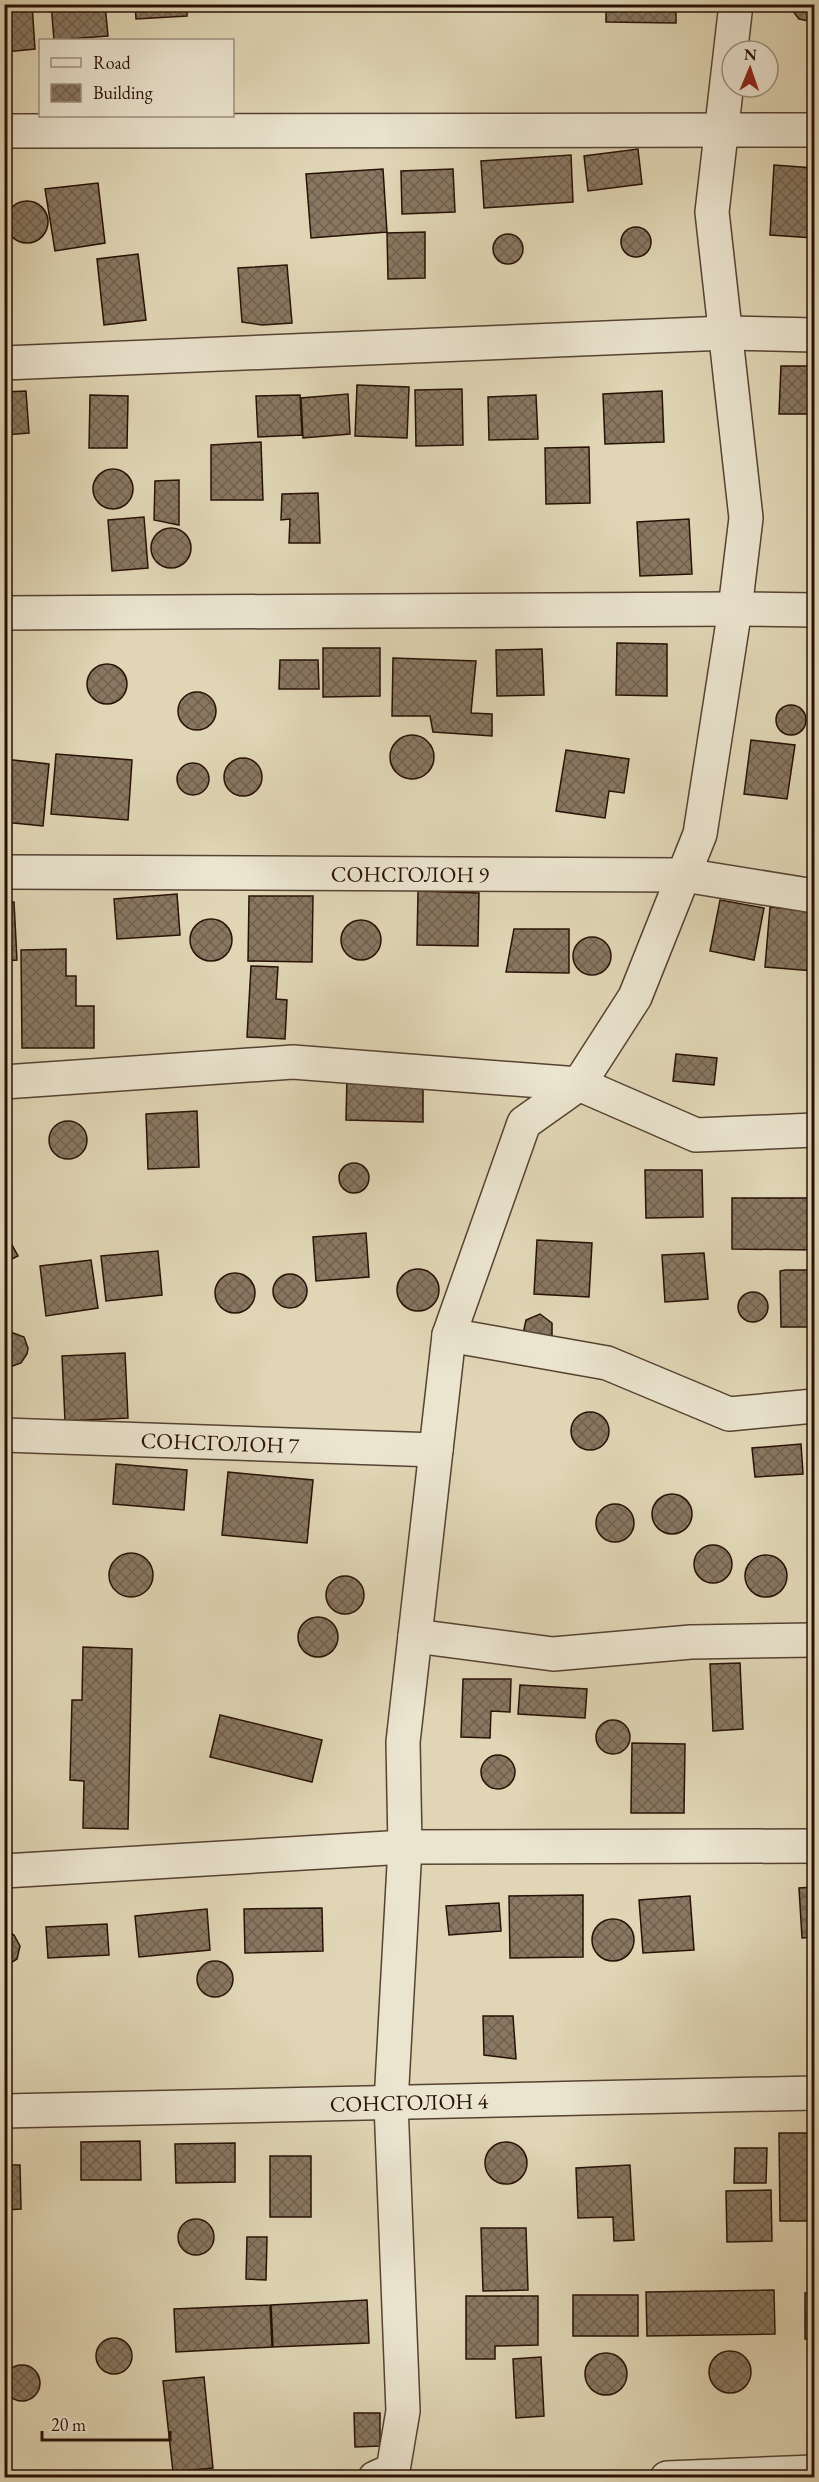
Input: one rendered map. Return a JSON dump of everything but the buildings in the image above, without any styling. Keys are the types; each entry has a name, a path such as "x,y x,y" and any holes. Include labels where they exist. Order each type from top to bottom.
{"street":[{"path":"375,2478 393,2470 403,2411 391,2103 405,1848 403,1742 449,1335 524,1123 579,1084 635,997 700,834 735,609 746,518 712,212 736,4"},
{"path":"4,131 814,130"},
{"path":"4,363 726,333 814,335"},
{"path":"4,613 814,610"},
{"name":"СОНСГОЛОН 9","path":"4,872 684,875 814,896"},
{"path":"4,1082 293,1062 579,1084 696,1135 814,1130"},
{"path":"449,1335 607,1363 729,1414 814,1406"},
{"name":"СОНСГОЛОН 7","path":"4,1435 436,1450"},
{"path":"415,1636 553,1654 691,1642 814,1640"},
{"path":"4,1871 405,1848 814,1846"},
{"name":"СОНСГОЛОН 4","path":"4,2111 814,2093"},
{"path":"667,2478 814,2472"}]}
